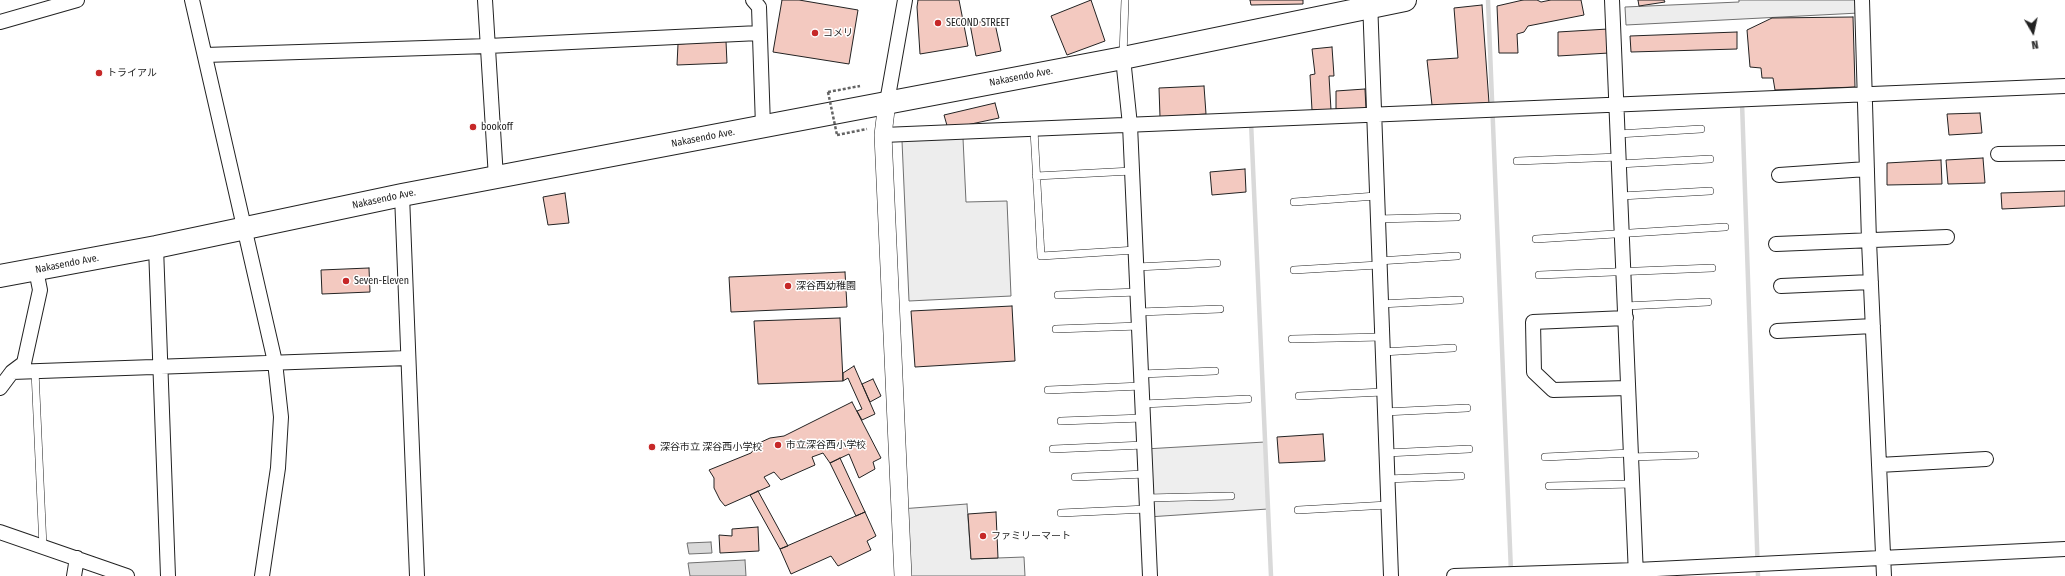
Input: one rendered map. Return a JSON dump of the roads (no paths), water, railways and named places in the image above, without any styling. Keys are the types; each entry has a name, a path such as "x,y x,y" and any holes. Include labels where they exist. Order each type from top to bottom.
{"highway":[{"name":"Nakasendo Ave.","path":"0,276 156,247 402,195 1123,58 1370,4 1405,0"}],"street":[{"path":"0,22 77,0"},
{"path":"192,0 276,362 281,417 278,468 262,576"},
{"path":"484,0 496,178"},
{"path":"753,0 759,7 763,126"},
{"path":"903,576 875,132 888,102 905,0"},
{"path":"1612,0 1636,573"},
{"path":"1862,0 1866,169 1884,576"},
{"path":"1370,4 1378,263 1392,576"},
{"path":"205,55 488,46 759,34"},
{"path":"1123,58 1130,125 1150,576"},
{"path":"875,132 1034,130 1864,93 2065,86"},
{"path":"1998,154 2065,153"},
{"path":"1779,175 1866,169"},
{"path":"402,195 417,576"},
{"path":"1776,244 1947,237"},
{"path":"156,247 168,576"},
{"path":"0,388 12,372 24,363 40,290 36,270"},
{"path":"1781,286 1871,282"},
{"path":"1625,312 1533,322 1534,372 1553,390 1628,388"},
{"path":"1777,331 1872,326"},
{"path":"12,372 408,358"},
{"path":"1879,465 1986,459"},
{"path":"0,532 127,576"},
{"path":"1454,576 1636,573 2065,547"},
{"path":"74,576 78,558"}],"lane":[{"path":"1123,58 1125,0"},
{"path":"1618,134 1700,129"},
{"path":"1034,130 1041,256 1136,250"},
{"path":"1518,162 1710,159"},
{"path":"1036,176 1132,171"},
{"path":"1621,196 1710,191"},
{"path":"1294,202 1376,196"},
{"path":"1377,219 1457,217"},
{"path":"1536,239 1725,227"},
{"path":"1294,270 1457,256"},
{"path":"1137,267 1217,263"},
{"path":"1539,275 1712,268"},
{"path":"1058,295 1138,292"},
{"path":"1380,304 1460,300"},
{"path":"1625,312 1708,302"},
{"path":"1056,329 1220,309"},
{"path":"1292,339 1382,337"},
{"path":"1382,352 1453,348"},
{"path":"35,371 43,547"},
{"path":"1048,390 1215,371"},
{"path":"1299,396 1384,392"},
{"path":"1143,404 1248,399"},
{"path":"1384,412 1467,408"},
{"path":"1060,421 1143,418"},
{"path":"1053,449 1144,445"},
{"path":"1386,453 1469,449"},
{"path":"1545,456 1695,455"},
{"path":"1075,477 1146,474"},
{"path":"1387,480 1461,476"},
{"path":"1549,486 1632,484"},
{"path":"1062,513 1231,496"},
{"path":"1298,510 1388,505"}],"waterway":[{"path":"1488,0 1511,572"},
{"path":"1742,102 1758,576"},
{"path":"1251,122 1271,576"}],"place":[{"name":"SECOND STREET","path":"938,23"},
{"name":"コメリ","path":"815,33"},
{"name":"トライアル","path":"99,73"},
{"name":"bookoff","path":"473,127"},
{"name":"Seven-Eleven","path":"346,281"},
{"name":"深谷西幼稚園","path":"788,286"},
{"name":"市立深谷西小学校","path":"778,445"},
{"name":"深谷市立 深谷西小学校","path":"652,447"},
{"name":"ファミリーマート","path":"983,536"}]}
